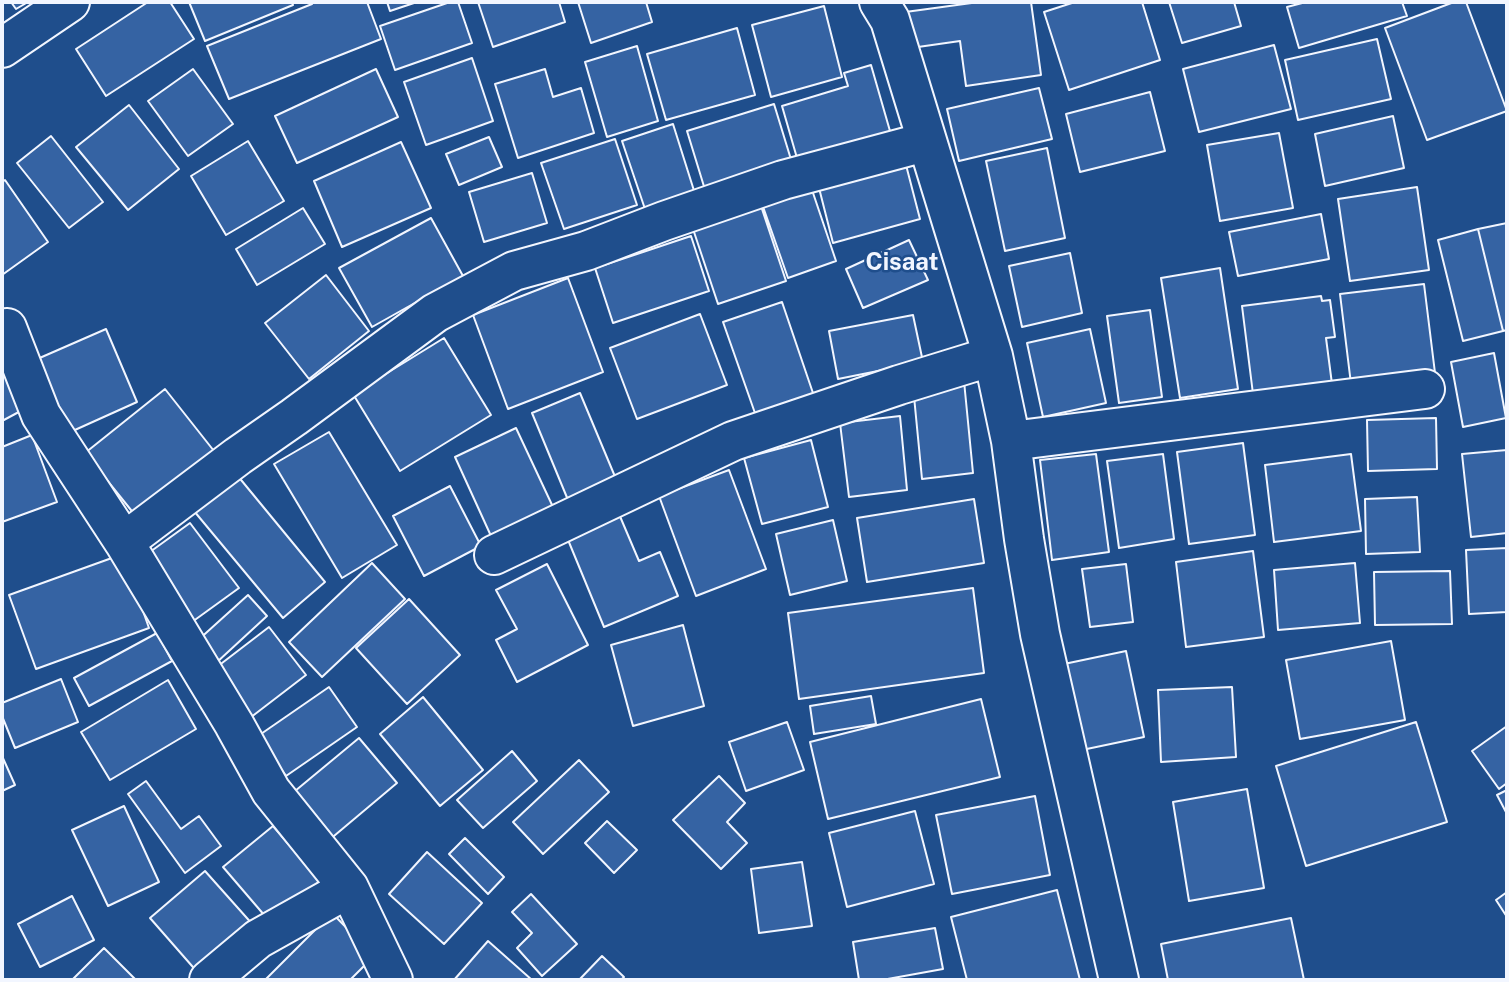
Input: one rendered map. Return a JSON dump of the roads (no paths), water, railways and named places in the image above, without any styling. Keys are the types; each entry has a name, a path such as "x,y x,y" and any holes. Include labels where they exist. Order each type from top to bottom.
{"street":[{"path":"2,48 70,2"},
{"path":"878,2 890,20 925,142 947,201 993,356 1011,441 1040,634 1119,980"},
{"path":"124,542 435,313 514,271 586,250 664,220 783,180 925,142"},
{"path":"7,328 41,415 124,542 234,724 271,792 349,888 393,980"},
{"path":"494,555 733,441 993,356"},
{"path":"1011,441 1425,389"},
{"path":"209,980 258,939 349,888"}],"district":[{"name":"Cisaat","path":"902,263"}]}
